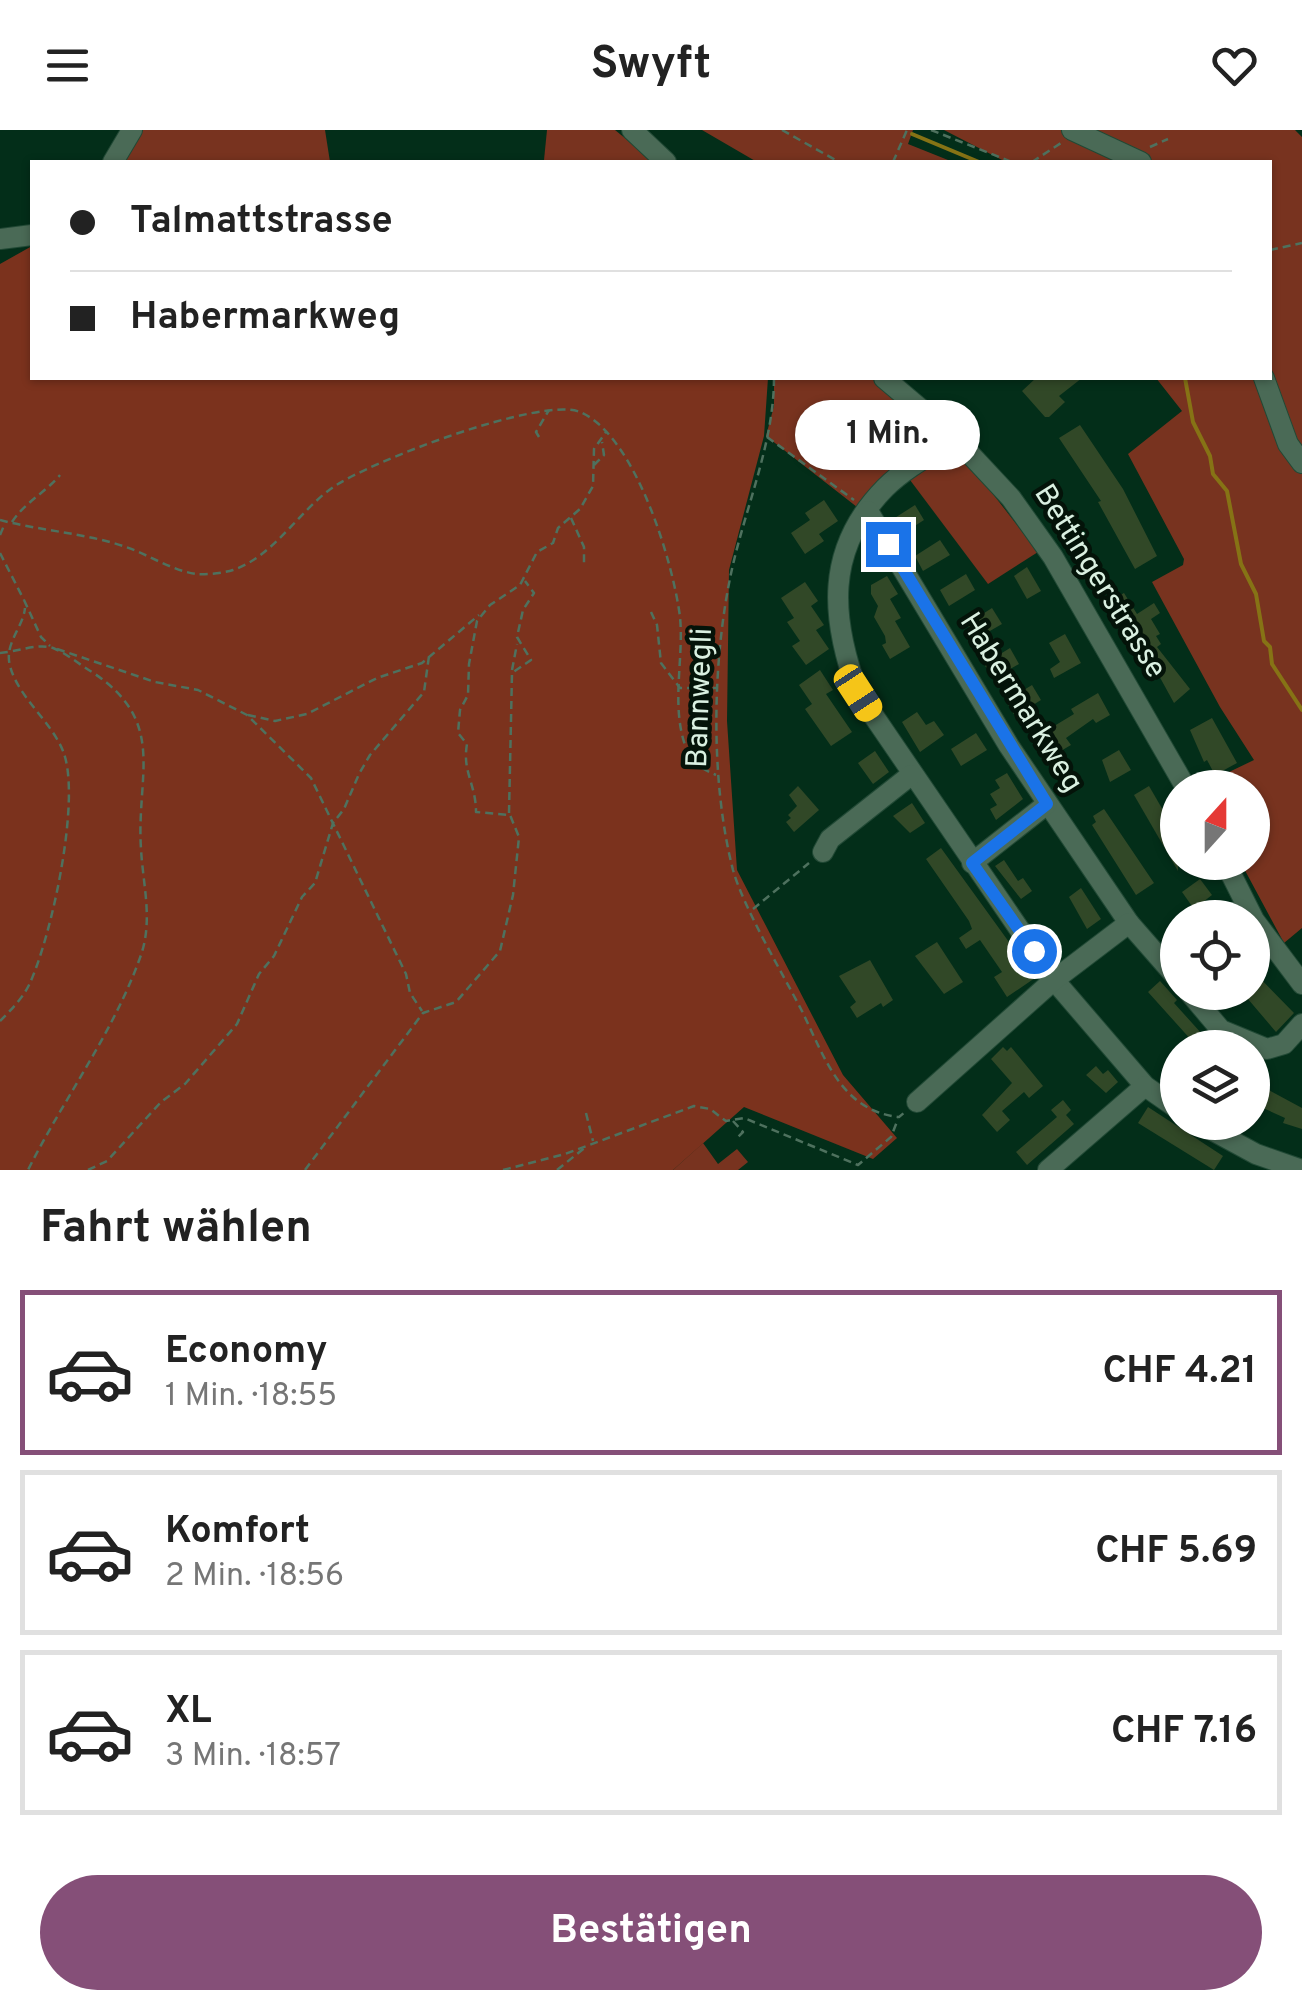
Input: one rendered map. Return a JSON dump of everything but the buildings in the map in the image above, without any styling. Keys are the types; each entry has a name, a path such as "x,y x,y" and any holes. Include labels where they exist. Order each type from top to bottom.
{"street":[{"path":"114,160 132,130"},
{"path":"632,130 664,160"},
{"path":"1076,132 1137,160"},
{"path":"0,239 30,235"},
{"name":"Bettingerstrasse","path":"886,380 956,439 1011,498 1053,556 1177,770"},
{"path":"1265,380 1288,444 1302,464"},
{"path":"956,439 884,489 845,548 837,594 840,644 858,693 1054,980 1145,1086 1160,1096"},
{"name":"Habermarkweg","path":"868,511 1047,804 1129,923 1160,958"},
{"path":"826,846 911,775"},
{"path":"972,863 1047,804"},
{"path":"1233,880 1254,920 1302,984"},
{"path":"917,1102 1054,980 1129,923"},
{"path":"1204,1010 1221,1030 1267,1049 1284,1044 1302,1024"},
{"path":"1053,1169 1145,1086"},
{"path":"1230,1140 1302,1170"}],"path":[{"path":"782,130 835,160"},
{"path":"894,160 906,130"},
{"path":"932,130 1007,160"},
{"path":"1035,160 1076,132"},
{"path":"1272,250 1302,244"},
{"name":"Bannwegli","path":"774,380 774,406 723,620 716,775 734,873 835,1080 872,1114 899,1117"},
{"path":"538,436 536,432 549,408"},
{"path":"6,522 124,546 198,575 234,570 275,543 330,489 369,465 549,408 580,412 607,430 624,453 672,575 680,619 680,688 686,748 694,762 716,775"},
{"path":"0,652 52,648 155,682 198,690 246,715 275,722 307,714 377,678 422,662 524,580 537,552 553,543 558,528 580,509 593,486 594,449 607,430"},
{"path":"766,436 868,511"},
{"path":"592,466 604,455 602,442"},
{"path":"0,536 6,522 60,475"},
{"path":"570,517 584,547 584,567"},
{"path":"0,553 41,637 108,683 132,706 142,739 140,850 147,926 143,950 109,1030 52,1121 28,1170"},
{"path":"305,1170 423,1013 456,1002 500,951 513,894 518,837 507,792 512,766 512,674 523,610 534,593 524,580"},
{"path":"0,1020 28,986 43,946 64,857 68,809 64,755 10,668 9,652 26,613 24,600"},
{"path":"652,612 658,625 661,663 680,688"},
{"path":"481,613 458,733 467,744 464,768 474,788 476,812 510,815"},
{"path":"512,674 531,660 517,642"},
{"path":"88,1170 108,1161 162,1102 185,1084 237,1024 259,974 274,956 302,897 315,882 333,822 344,809 370,755 424,692 429,656"},
{"path":"680,688 720,688"},
{"path":"246,715 311,778 406,974 410,993 423,1013"},
{"path":"752,910 826,846"},
{"path":"502,1170 564,1154 694,1106 726,1120 744,1118 858,1165 890,1137 899,1117 917,1102"},
{"path":"586,1113 593,1141"},
{"path":"732,1120 743,1132 737,1138"},
{"path":"557,1170 593,1141"}],"shaded area":[{"path":"143,130 325,130 330,160 124,160"},
{"path":"547,130 615,130 652,160 544,160"},
{"path":"702,130 913,130 908,144 948,160 754,160"},
{"path":"944,130 1062,130 1082,140 1084,130 1295,130 1302,137 1302,928 1284,943 1270,917 1270,900 1261,900 1250,880 1270,880 1270,770 1233,770 1254,760 1220,707 1152,582 1183,565 1184,559 1128,454 1182,411 1158,380 1272,380 1272,160 1002,160"},
{"path":"30,247 30,380 768,380 764,436 729,570 727,721 737,870 843,1075 897,1138 873,1159 744,1107 673,1170 0,1170 0,264"},
{"path":"774,380 876,380 899,396 896,401 938,439 857,507 766,436 774,406"},
{"path":"965,458 1038,552 988,584 910,480 943,459"},
{"path":"703,1143 718,1164 737,1149 748,1162 738,1170 673,1170"}],"waterway":[{"path":"912,134 974,160"},
{"path":"1185,380 1193,422 1210,456 1213,474 1227,491 1241,564 1256,594 1272,664 1302,710"}],"route":[{"path":"888,544 1047,804 972,863 1034,951"}]}
